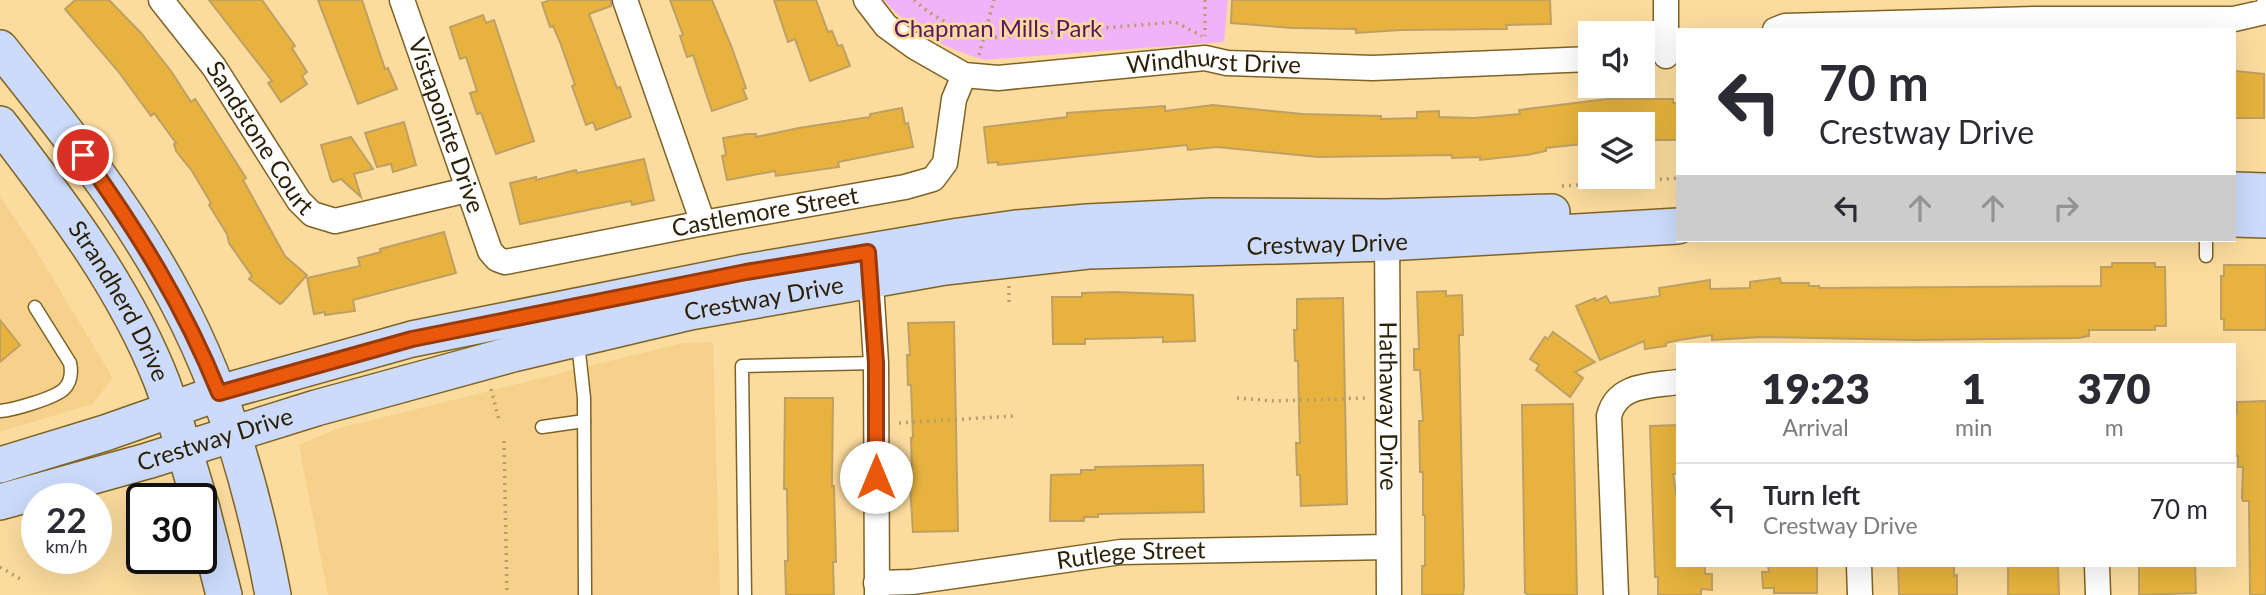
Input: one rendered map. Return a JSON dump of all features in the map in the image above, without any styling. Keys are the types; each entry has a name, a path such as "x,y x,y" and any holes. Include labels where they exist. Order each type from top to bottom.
{"street":[{"name":"Sandstone Court","path":"161,0 214,66 299,201 312,214 335,221 467,190"},
{"path":"625,0 703,223"},
{"name":"Windhurst Drive","path":"866,0 886,26 915,47 971,76 998,78 1205,58 1227,63 1360,68 1578,60"},
{"path":"1663,57 1666,0"},
{"name":"Vistapointe Drive","path":"404,1 490,251"},
{"path":"1780,28 2035,10 2234,19 2265,12 2266,9"},
{"name":"Strandherd Drive","path":"0,48 67,133 132,223 176,299 219,393 260,534 272,595"},
{"name":"Castlemore Street","path":"490,251 497,259 511,262 703,223 905,187 933,179 945,163 954,99 971,76"},
{"name":"Strandherd Drive","path":"0,124 49,188 127,309 161,379 194,483"},
{"path":"2236,190 2266,191"},
{"name":"Crestway Drive","path":"1387,230 1491,213 1676,211"},
{"path":"2236,219 2266,220"},
{"name":"Crestway Drive","path":"0,465 219,393 412,339 690,312 869,266 944,267 1088,251 1387,230 1676,226"},
{"name":"Hathaway Drive","path":"1387,230 1389,595"},
{"path":"869,266 876,363 877,589"},
{"name":"Crestway Drive","path":"0,502 232,435 573,323"},
{"path":"1616,595 1609,416 1611,407 1619,395 1636,388 1676,382"},
{"name":"Rutlege Street","path":"877,589 1121,552 1388,547"},
{"path":"1859,567 1860,595"},
{"path":"2097,567 2098,595"},
{"path":"217,568 224,595"}],"lane":[{"path":"2206,242 2206,256"},
{"path":"0,411 57,394 65,388 72,373 70,363 35,306"},
{"path":"573,323 584,398 585,595"},
{"path":"745,595 742,366 876,363"},
{"path":"542,426 584,421"}],"path":[{"path":"914,0 956,29 985,38 1175,22 1205,37 1205,0"},
{"path":"971,76 985,38 994,0"},
{"path":"1009,280 1009,303"},
{"path":"489,380 499,420"},
{"path":"1237,398 1274,401 1387,397"},
{"path":"876,424 1013,416"},
{"path":"503,441 507,595"},
{"path":"0,567 22,580"}],"shaded area":[{"path":"0,197 31,242 113,378 92,404 0,432"},
{"path":"713,342 720,595 328,595 299,445 336,429 682,343"}],"green space":[{"name":"Chapman Mills Park","path":"884,0 1228,0 1224,42 984,60 930,38 905,21"}],"building":[{"path":"75,0 109,0 141,33 191,102 195,99 246,178 243,180 285,256 307,275 282,303 249,279 252,276 229,243 227,234 192,171 176,151 176,143 154,113 151,116 118,71 65,9"},
{"path":"209,0 262,0 295,46 292,48 307,72 302,76 307,84 281,102 268,83 272,81"},
{"path":"318,0 362,0 385,69 388,68 397,89 358,104"},
{"path":"550,0 611,0 611,6 589,14 631,117 596,130 593,122 586,125 560,42 553,26 550,27 542,3"},
{"path":"670,0 712,0 732,48 746,88 743,89 747,99 712,111 693,55 687,57 680,36 683,35"},
{"path":"774,0 816,0 828,32 832,31 838,46 842,45 850,66 810,81 795,39 788,42"},
{"path":"1232,0 1550,0 1551,24 1506,25 1507,29 1356,33 1356,29 1231,23"},
{"path":"483,15 486,23 494,20 534,141 496,154 481,113 477,114 470,93 477,91 466,57 460,59 450,27"},
{"path":"2236,71 2264,74 2264,118 2236,118"},
{"path":"1607,99 1673,99 1673,103 1676,103 1676,140 1655,140 1655,112 1578,112 1578,144 1546,148 1546,151 1527,155 1480,160 1480,157 1452,158 1452,155 1318,157 1217,147 1188,150 1187,145 998,165 998,162 988,163 984,127 1067,117 1067,113 1165,106 1165,111 1213,105 1302,114 1381,116 1381,119 1417,118 1417,112 1439,111 1439,117 1474,118 1520,114 1519,110"},
{"path":"902,108 913,147 838,162 839,167 776,176 775,171 727,180 722,156 726,155 723,138 747,134 756,134 756,137 870,117 870,114"},
{"path":"404,122 416,165 393,172 391,164 377,167 365,133"},
{"path":"351,137 373,169 354,174 361,197 341,179 333,182 331,180 321,145"},
{"path":"644,159 654,200 632,205 631,201 520,224 510,183"},
{"path":"444,232 456,273 353,300 355,311 314,314 307,278 360,266 358,258 381,252 380,249"},
{"path":"2112,263 2155,263 2155,267 2165,267 2166,326 2155,326 2155,330 2089,330 2089,336 2079,338 1915,340 1762,337 1712,340 1712,335 1645,349 1644,341 1600,360 1576,306 1606,296 1610,303 1660,296 1659,288 1710,280 1710,289 1750,288 1750,282 1780,278 1781,283 1809,283 1809,286 1819,288 2101,286 2101,267 2112,267"},
{"path":"2224,265 2266,265 2266,330 2224,330 2224,319 2221,319 2221,276 2224,276"},
{"path":"1446,291 1446,296 1462,295 1463,335 1459,335 1464,587 1463,595 1422,595 1425,515 1423,472 1420,472 1419,421 1423,421 1420,370 1414,370 1414,349 1419,349 1417,292"},
{"path":"1082,293 1193,295 1195,341 1163,342 1163,337 1085,339 1085,344 1053,344 1052,297 1082,297"},
{"path":"1343,298 1347,504 1301,506 1296,443 1300,443 1298,361 1295,361 1294,330 1297,330 1297,299"},
{"path":"0,320 20,345 0,362"},
{"path":"954,322 958,531 913,532 909,470 912,470 913,438 911,385 908,385 908,323"},
{"path":"1553,332 1595,362 1575,372 1583,378 1570,397 1536,370 1539,365 1530,359 1545,337 1548,339"},
{"path":"785,398 833,398 832,486 836,562 833,562 834,595 786,595 785,561 788,561 787,489 784,489"},
{"path":"2266,401 2266,595 2250,595 2249,501 2243,501 2242,498 2243,467 2238,467 2236,456 2237,402"},
{"path":"1573,404 1577,595 1530,595 1525,593 1522,405"},
{"path":"1676,425 1676,474 1673,474 1676,491 1676,567 1705,567 1705,574 1712,574 1712,590 1701,589 1701,595 1658,595 1658,577 1655,577 1650,426"},
{"path":"1203,465 1204,512 1098,514 1098,517 1084,517 1084,521 1050,521 1051,475 1081,474 1081,470 1095,470 1095,467"},
{"path":"1768,567 1817,567 1817,593 1774,593 1774,588 1763,588 1762,572 1769,572"},
{"path":"1898,567 1954,567 1954,576 1957,575 1957,595 1899,595"},
{"path":"2008,567 2058,567 2059,595 2008,595"},
{"path":"2139,567 2195,567 2196,593 2139,595"}],"route":[{"path":"83,155 132,223 176,299 219,393 412,339 746,272 868,252 876,363 876,477"}]}
